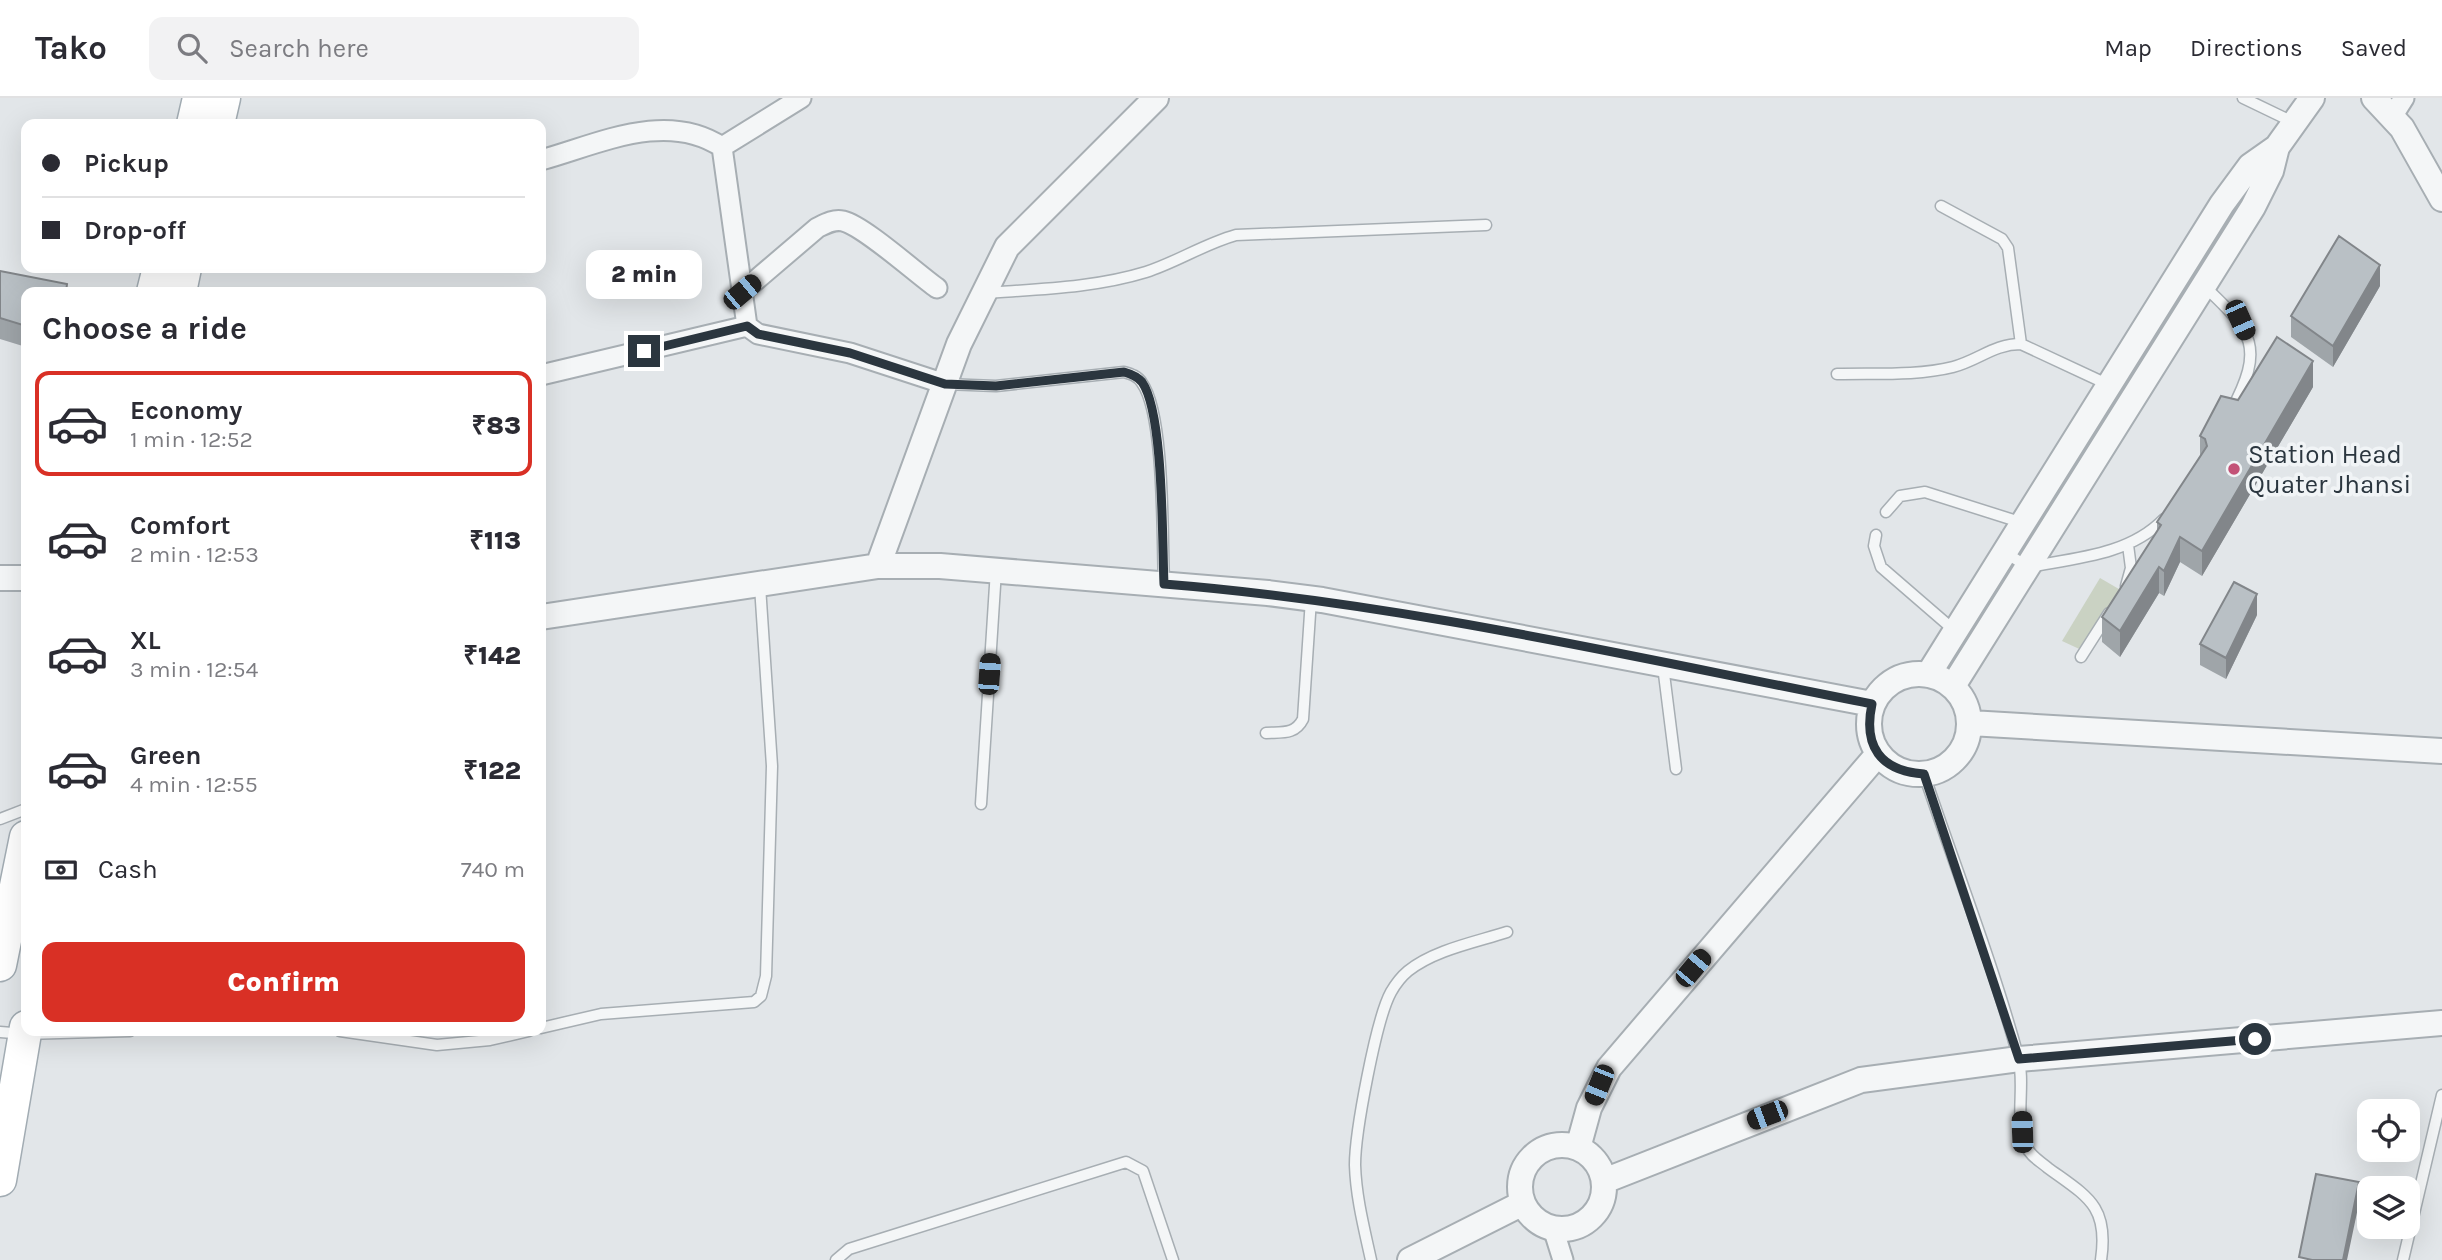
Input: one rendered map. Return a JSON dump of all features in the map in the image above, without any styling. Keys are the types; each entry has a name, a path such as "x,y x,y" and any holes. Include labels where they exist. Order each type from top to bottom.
{"main road":[{"path":"194,119 199,98"},
{"path":"219,119 224,98"},
{"path":"0,965 21,862"},
{"path":"0,1180 31,1036"}],"street":[{"path":"722,147 801,98"},
{"path":"878,566 959,344 1007,247 1156,98"},
{"path":"1928,675 2238,180 2250,166 2277,147 2312,98"},
{"path":"2374,98 2398,107 2402,128 2442,199"},
{"path":"546,159 657,128 696,133 722,147"},
{"path":"722,147 747,326 758,334 850,353 945,384"},
{"path":"1953,686 2253,207 2270,172 2277,147"},
{"path":"742,292 817,228 830,221 844,221 859,229 937,288"},
{"path":"546,374 747,326"},
{"path":"546,616 878,566 996,570 1311,598 1662,662 1872,704"},
{"path":"0,578 21,578"},
{"path":"1928,675 1953,686 1967,710 1970,723 1965,744 1955,759 1941,769 1924,774 1907,773 1891,766 1878,754 1870,739 1868,723 1872,704 1889,682 1903,676 1928,675"},
{"path":"1970,723 2442,751"},
{"path":"1578,1148 1590,1108 1609,1068 1878,754"},
{"path":"1604,1181 1699,1141 1861,1080 2019,1059 2442,1023"},
{"path":"1564,1145 1578,1148 1591,1156 1604,1181 1599,1208 1591,1218 1566,1229 1540,1223 1523,1203 1521,1176 1537,1153 1564,1145"},
{"path":"1410,1260 1523,1203"},
{"path":"1553,1228 1563,1260"}],"lane":[{"path":"2244,98 2294,123"},
{"path":"1941,206 2002,239 2008,248 2021,344"},
{"path":"984,293 1103,283 1148,271 1208,243 1236,235 1486,225"},
{"path":"2204,286 2240,320 2250,353 2244,386 2227,417"},
{"path":"1837,374 1935,370 1969,361 2005,344 2021,344 2109,385"},
{"path":"945,384 996,386 1124,372 1134,375 1143,383 1157,437 1164,584"},
{"path":"1886,512 1900,496 1925,492 2024,523"},
{"path":"2005,552 2028,567 2127,545 2149,534 2171,508"},
{"path":"1876,535 1874,546 1881,567 1955,631"},
{"path":"2081,657 2129,579 2127,545"},
{"path":"981,804 996,570"},
{"path":"546,1027 601,1014 754,1002 761,996 766,976 772,766 760,585"},
{"path":"1266,733 1291,732 1299,728 1303,719 1311,598"},
{"path":"1662,662 1676,769"},
{"path":"1924,774 2019,1059 2022,1132 2026,1148 2034,1157 2088,1197 2098,1209 2103,1225 2101,1260"},
{"path":"0,819 21,811"},
{"path":"1371,1260 1357,1196 1355,1162 1359,1124 1383,1012 1391,991 1408,972 1426,960 1507,932"},
{"path":"375,1036 437,1045 507,1036"},
{"path":"2405,1259 2442,1095"},
{"path":"836,1260 849,1249 1126,1162 1143,1171 1173,1260"}],"green space":[{"path":"2100,578 2124,592 2088,653 2062,641"}],"building":[{"path":"2339,236 2380,265 2333,346 2291,316"},
{"path":"0,271 67,284 67,287 21,287 21,324 0,318"},
{"path":"2277,337 2313,361 2202,551 2180,537 2164,571 2159,567 2120,631 2102,617 2161,525 2157,522 2207,446 2205,439 2200,436 2221,396 2238,400"},
{"path":"2234,582 2257,594 2226,658 2200,644"},
{"path":"2316,1174 2357,1182 2343,1260 2312,1260 2299,1257"}],"place":[{"name":"Station Head Quater Jhansi","path":"2234,469"}],"route":[{"path":"644,351 747,326 758,334 850,353 945,384 996,386 1124,372 1134,375 1143,383 1155,421 1164,584 1268,593 1386,610 1872,704 1868,723 1870,739 1878,754 1891,766 1907,773 1924,774 2019,1059 2255,1039"}]}
